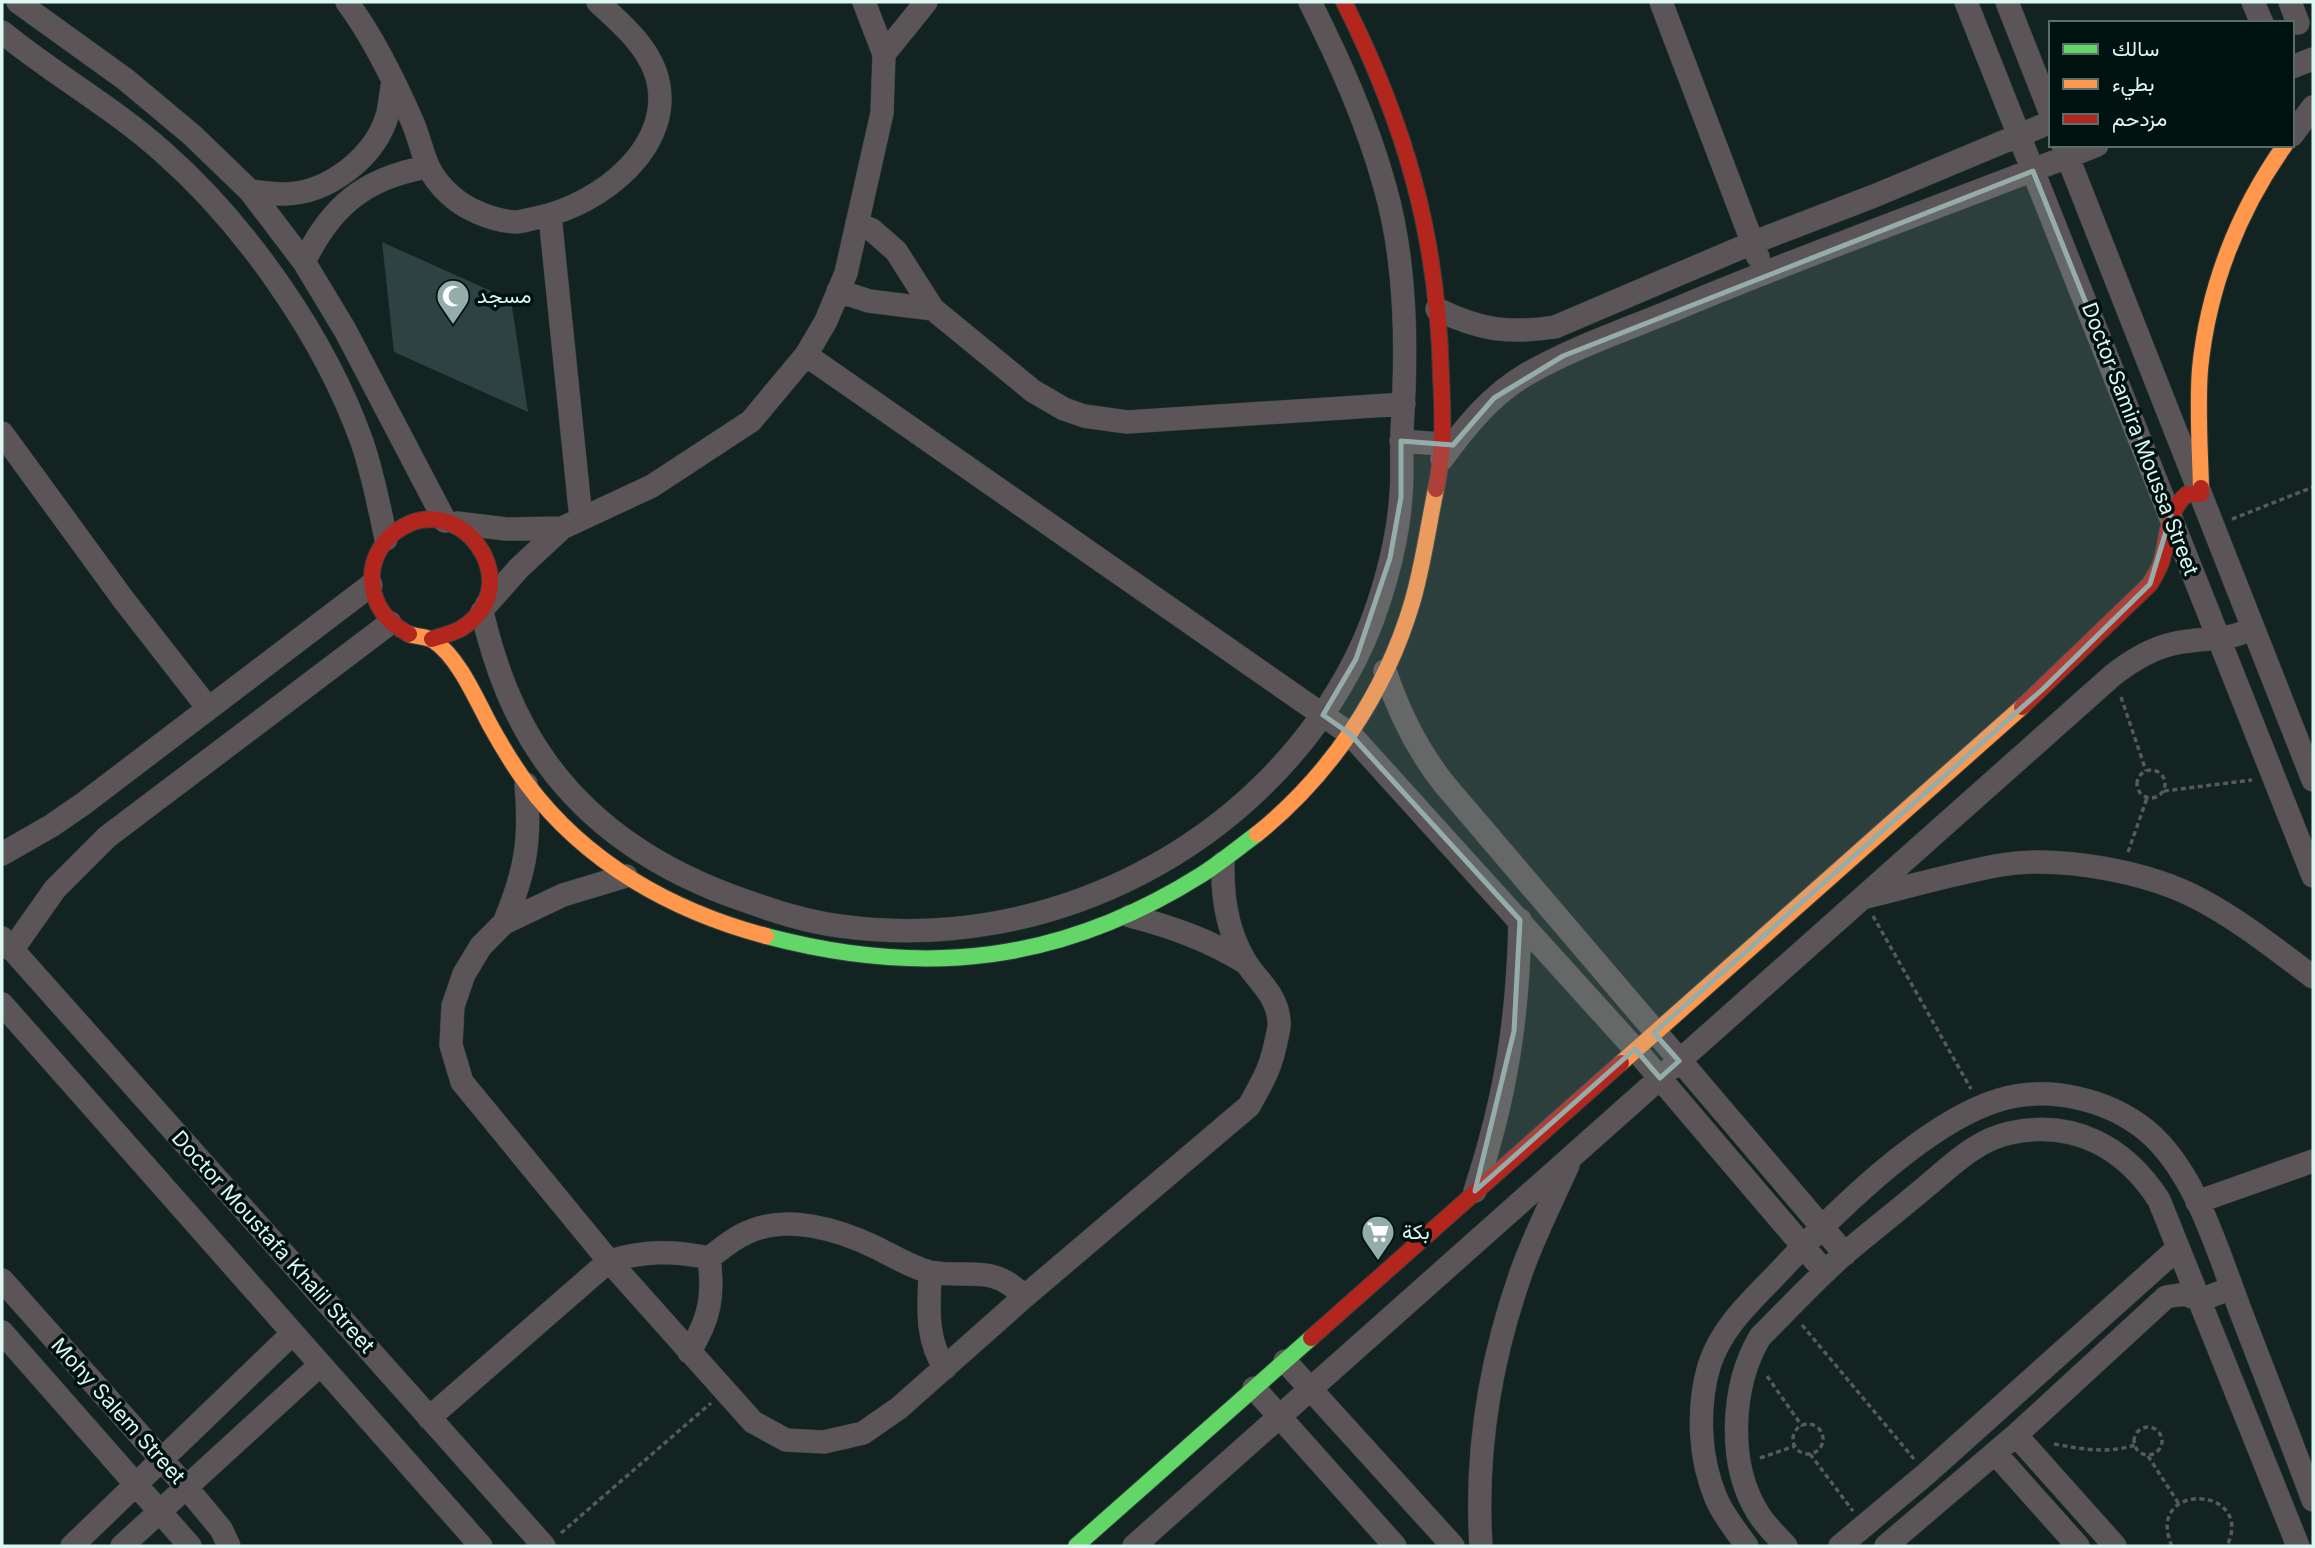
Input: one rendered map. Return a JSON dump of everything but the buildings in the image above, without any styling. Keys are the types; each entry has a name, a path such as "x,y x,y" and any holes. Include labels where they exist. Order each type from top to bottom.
{"street":[{"path":"18,2 125,79 192,135 250,191 304,262 345,330 448,522 469,533 482,548 490,567 491,587 483,609 501,677 523,726 545,761 571,794 601,823 634,849 670,870 724,894 780,913 838,926 904,931 969,926 1033,914 1078,901 1163,863 1200,839 1245,804 1286,763 1323,715 1356,659 1372,620 1390,558 1401,497 1404,315 1386,191 1367,127 1342,65 1310,2"},
{"path":"347,2 361,20 393,81 414,125 426,167 449,195 481,214 516,222 550,216 582,203 611,185 635,161 653,134 660,103 655,72 640,44 598,2"},
{"path":"571,523 506,529 423,520 403,526 386,539 372,568 371,585 377,605 390,623 409,635 432,639 451,636 468,626 519,568 571,523 652,486 711,450 751,421 806,355 826,321 846,273 882,113 884,54 864,2"},
{"path":"884,54 926,2"},
{"path":"432,639 457,667 477,697 493,730 526,784 581,842 626,876 665,898 720,922 776,940 834,953 901,960 969,958 1036,948 1093,931 1130,916 1178,892 1223,863 1272,821 1310,783 1350,734 1385,671 1404,629 1423,559 1442,452 1437,309 1428,239 1416,184 1392,108 1344,2"},
{"path":"1661,2 1764,272"},
{"name":"Doctor Samira Moussa Street","path":"1966,2 2313,876"},
{"path":"2007,2 2049,109"},
{"path":"2253,2 2261,21"},
{"path":"2,32 163,152 216,205 267,268 320,351 343,395 362,442 386,539"},
{"path":"2294,66 2313,59"},
{"path":"250,191 285,195 318,187 348,171 372,146 387,115 393,81"},
{"path":"2294,132 2313,107"},
{"path":"1437,309 1465,323 1494,330 1525,331 1555,327 1752,243 1874,196 2049,123"},
{"path":"1442,452 1485,407 1527,374 1563,356 1764,272 2033,171 2066,151 2086,147"},
{"path":"1076,1546 2043,689 2150,584 2160,564 2171,515 2182,497 2191,493 2201,494 2199,422 2202,355 2216,287 2240,222 2284,147"},
{"name":"Doctor Samira Moussa Street","path":"2066,151 2313,780"},
{"path":"304,262 324,227 337,211 360,191 392,175 426,167"},
{"path":"348,171 360,191"},
{"path":"550,216 571,523"},
{"path":"857,223 872,230 896,251 933,309 1033,391 1064,409 1095,418 1127,422 1404,404"},
{"path":"838,291 869,301 933,309"},
{"path":"806,355 1350,734 1636,1049 1825,1272"},
{"path":"2,433 123,599 208,708"},
{"path":"1401,441 1442,452"},
{"path":"2,854 83,804 371,585"},
{"path":"7,944 55,889 107,837 390,623"},
{"path":"1134,1546 2113,675 2148,652 2170,644 2240,635 2252,626"},
{"path":"1385,671 1405,722 1426,761 1844,1254"},
{"path":"526,784 530,820 527,855 518,890 504,923 475,956 464,974 453,1006 451,1045 462,1082 609,1261 724,1391 753,1422 786,1440 824,1442 863,1433 899,1408 1024,1297 1248,1106 1271,1067 1280,1022 1269,989 1246,963 1234,940 1222,889 1223,863"},
{"path":"1863,898 2004,864 2072,863 2121,872 2202,900 2313,977"},
{"path":"504,923 563,895 626,876"},
{"path":"1130,916 1191,934 1246,963"},
{"path":"1475,1191 1492,1139 1510,1058 1519,975 1520,920"},
{"name":"Doctor Moustafa Khalil Street","path":"7,944 429,1418 550,1542"},
{"path":"2,1004 474,1542"},
{"path":"1747,1546 1716,1498 1703,1456 1702,1416 1708,1369 1717,1345 1731,1322 1822,1228 1871,1183 1916,1147 1943,1127 1981,1106 2002,1099 2035,1094 2067,1097 2124,1115 2168,1153 2197,1202 2313,1500"},
{"path":"1786,1546 1758,1513 1741,1465 1737,1443 1737,1406 1750,1353 1760,1337 1844,1254 1983,1143 2009,1133 2038,1130 2085,1136 2107,1146 2128,1160 2145,1178 2159,1200 2298,1546"},
{"path":"1481,1546 1481,1454 1489,1392 1502,1331 1521,1271 1573,1156"},
{"path":"2197,1202 2313,1161"},
{"path":"429,1418 609,1261 633,1254 659,1251 684,1252 709,1258 744,1233 775,1224 805,1225 834,1231 930,1272 993,1275 1005,1280 1024,1297"},
{"path":"1840,1546 1926,1474 2177,1249"},
{"path":"689,1352 702,1331 710,1307 712,1283 709,1258"},
{"path":"930,1272 930,1337 945,1368"},
{"name":"Mohy Salem Street","path":"2,1280 187,1488 221,1529 229,1546"},
{"path":"1886,1546 1995,1453 2018,1437 2166,1297 2185,1294 2200,1300 2232,1288"},
{"name":"Mohy Salem Street","path":"2,1332 190,1546"},
{"path":"72,1546 292,1334"},
{"path":"1285,1361 1453,1546"},
{"path":"122,1546 320,1365"},
{"path":"1254,1388 1395,1546"},
{"path":"2018,1437 2115,1546"},
{"path":"1995,1453 2078,1546"}],"path":[{"path":"2213,527 2313,487"},
{"path":"2113,675 2146,771"},
{"path":"2164,791 2163,777 2156,771 2141,774 2137,785 2142,795 2147,798 2157,797 2164,791 2274,778"},
{"path":"2121,872 2147,798"},
{"path":"1863,898 1981,1106"},
{"path":"1788,1309 1926,1474"},
{"path":"1750,1353 1802,1426"},
{"path":"550,1542 724,1391"},
{"path":"1802,1426 1814,1426 1822,1435 1820,1447 1811,1454 1801,1453 1795,1446 1793,1436 1802,1426"},
{"path":"2152,1427 2161,1435 2162,1446 2154,1455 2148,1456 2142,1455 2134,1440 2140,1430 2152,1427"},
{"path":"2018,1437 2099,1451 2135,1446"},
{"path":"1741,1465 1795,1446"},
{"path":"1811,1454 1864,1526"},
{"path":"2148,1456 2179,1504"},
{"path":"2172,1546 2168,1538 2169,1519 2179,1504 2196,1497 2205,1498 2221,1506 2231,1521 2227,1546"}],"highlighted area":[{"path":"2033,171 2171,515 2150,584 2043,689 1654,1033 1679,1061 1660,1078 1635,1049 1475,1191 1514,1031 1520,920 1350,734 1323,715 1356,659 1390,558 1401,497 1401,441 1453,445 1494,398 1563,356"}],"traffic: fast":[{"path":"766,936 825,949 881,957 937,958 991,954 1044,944 1096,928 1149,905 1201,875 1257,834"},
{"path":"1076,1546 1311,1338"}],"traffic: slow":[{"path":"2201,488 2199,384 2210,309 2228,251 2240,224 2253,196 2284,147"},
{"path":"1257,834 1284,811 1331,759 1352,730 1387,669 1401,637 1416,589 1436,489"},
{"path":"409,634 431,639 443,648 466,680 498,740 522,777 550,812 576,838 633,880 665,898 731,926 766,936"},
{"path":"1621,1063 2022,707"}],"traffic: jam":[{"path":"1344,2 1385,93 1401,138 1415,183 1425,230 1439,326 1442,391 1442,447 1436,489"},
{"path":"2022,707 2150,584 2161,563 2175,509 2187,494 2201,494 2201,488"},
{"path":"409,634 388,619 378,605 372,580 375,560 394,533 418,521 441,520 461,529 477,545 488,565 490,587 482,609 462,628 432,639"},
{"path":"1311,1338 1621,1063"}],"place":[{"name":"مسجد","path":"453,326"},
{"name":"بكة","path":"1378,1262"}]}
